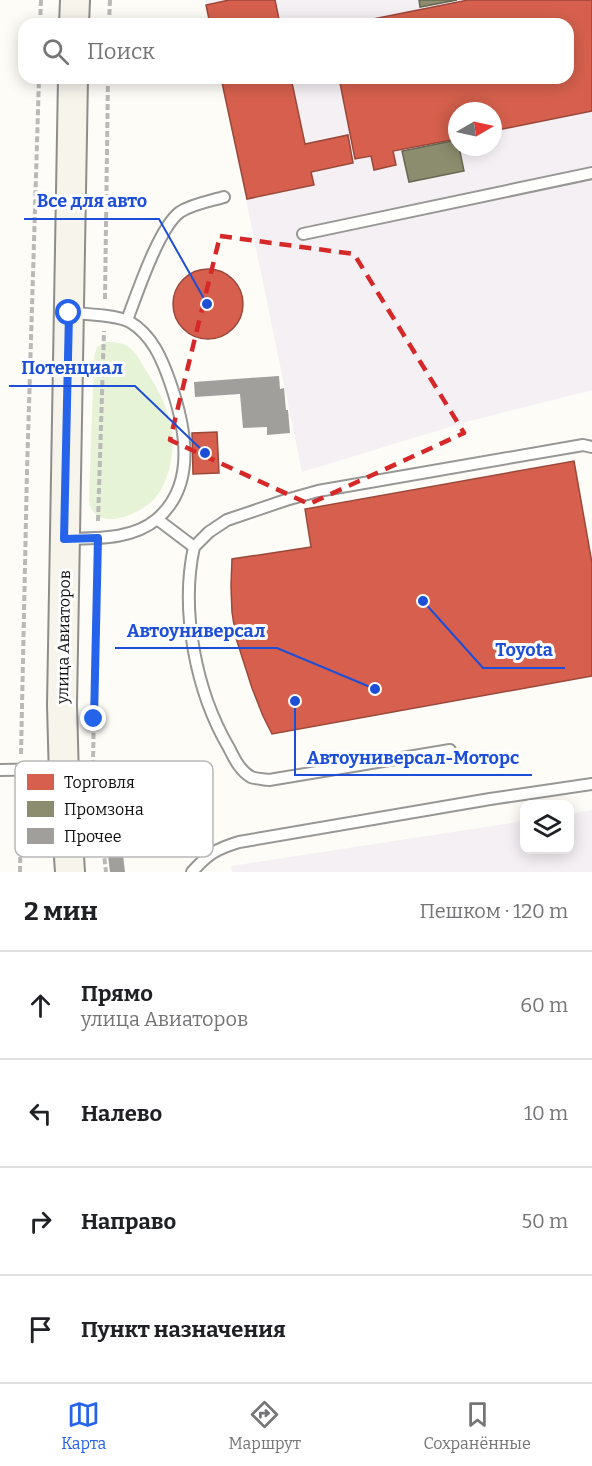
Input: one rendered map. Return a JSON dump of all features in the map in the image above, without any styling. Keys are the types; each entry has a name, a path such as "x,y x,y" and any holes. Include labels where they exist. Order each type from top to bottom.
{"main road":[{"path":"74,18 75,0"},
{"name":"улица Авиаторов","path":"63,761 64,539 73,84"},
{"name":"улица Авиаторов","path":"68,857 70,872"}],"lane":[{"path":"303,234 592,173"},
{"path":"127,320 167,226 180,213 224,197"},
{"path":"64,539 114,537 144,528 157,519 170,505 179,487 185,456 179,409 159,354 147,337 127,320 69,313"},
{"path":"450,750 269,780 251,777 239,766 225,742 210,710 200,678 189,619 190,567 194,548 209,532 227,520 286,500 318,492 583,445 592,447"},
{"path":"157,519 194,548"},
{"path":"213,853 239,842 592,784"},
{"path":"192,872 206,857"}],"path":[{"path":"40,18 41,0"},
{"path":"109,18 110,0"},
{"path":"21,761 27,459 39,84"},
{"path":"93,761 105,316 108,84"},
{"path":"20,857 20,872"},
{"path":"104,857 106,872"}],"highlighted area":[{"path":"220,236 354,254 464,433 309,504 170,440"}],"shaded area":[{"path":"205,0 592,0 592,390 466,422 302,472 222,84 574,84 574,18 209,18"},
{"path":"592,810 592,872 232,872 231,866 520,822 520,854 574,854 574,813"}],"green space":[{"path":"106,342 121,343 127,346 139,359 162,400 171,423 173,439 168,474 156,497 134,513 115,519 98,516 92,510 89,501 94,357 97,347"}],"building: Торговля":[{"path":"229,0 275,0 279,18 209,18 206,5"},
{"path":"468,0 592,0 592,111 502,129 502,102 448,102 448,141 393,151 396,165 374,170 371,156 355,159 340,84 574,84 574,18 378,18"},
{"path":"222,84 292,84 305,144 348,135 353,163 311,172 314,185 247,199"},
{"path":"208,269 221,272 233,279 240,291 243,304 240,317 233,329 221,336 208,339 195,336 183,329 176,317 173,304 176,291 183,279 195,272"},
{"path":"217,432 219,473 193,474 192,433"},
{"path":"574,461 592,563 592,676 272,734 252,688 236,638 232,612 232,559 311,547 305,509"}],"building: Промзона":[{"path":"419,0 457,0 420,7"},
{"path":"448,142 448,156 461,156 464,171 409,182 402,151"}],"building: Прочее":[{"path":"279,376 280,389 284,388 290,433 267,435 267,427 243,428 240,394 195,397 194,382"},
{"path":"108,857 123,857 125,872 110,872"}],"place":[{"name":"Все для авто","path":"207,304"},
{"name":"Потенциал","path":"205,453"},
{"name":"Toyota","path":"423,601"},
{"name":"Автоуниверсал","path":"375,689"},
{"name":"Автоуниверсал-Моторс","path":"295,701"}],"route":[{"path":"69,313 64,539 98,538 94,719"}]}
